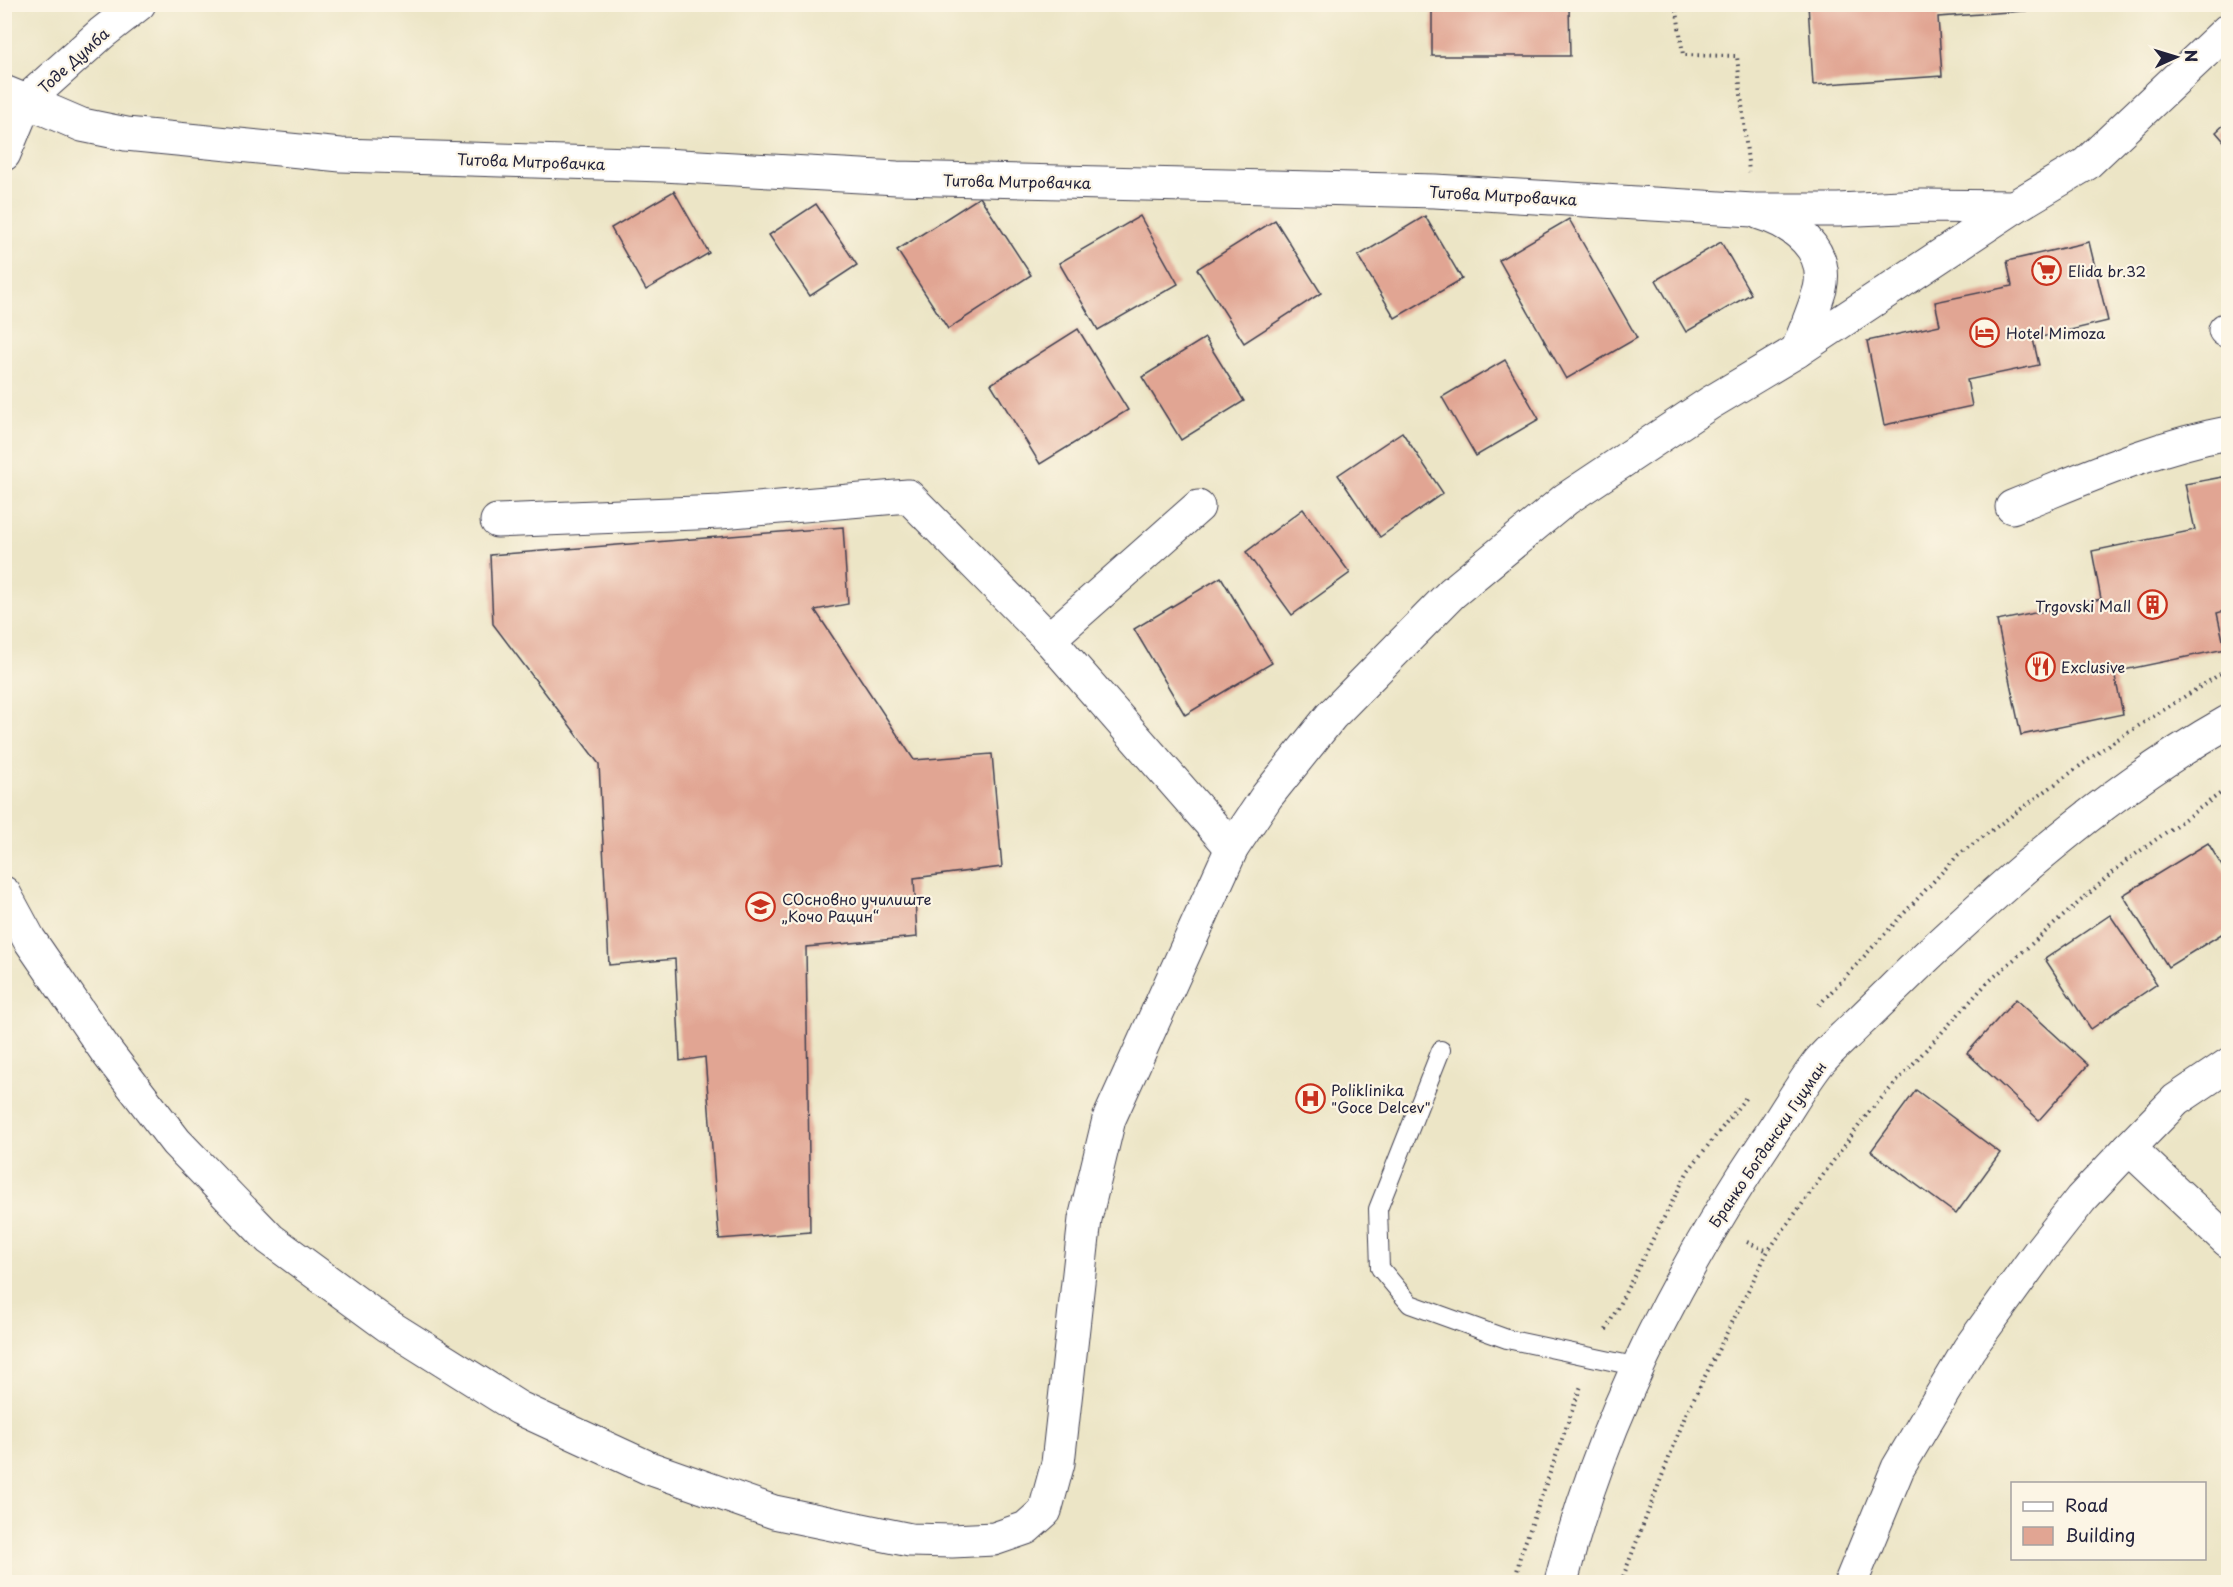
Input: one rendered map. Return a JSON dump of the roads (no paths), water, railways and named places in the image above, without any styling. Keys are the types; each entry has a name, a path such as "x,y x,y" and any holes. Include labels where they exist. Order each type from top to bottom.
{"street":[{"name":"Тоде Думба","path":"16,97 139,4"},
{"path":"4,893 29,939 106,1051 176,1142 270,1239 387,1325 519,1408 649,1468 774,1512 910,1540 994,1539 1026,1528 1046,1511 1058,1463 1085,1219 1109,1119 1232,848 1267,796 1331,716 1452,593 1566,499 1710,404 1797,351 2014,207 2086,165 2229,30"},
{"path":"4,154 16,97"},
{"name":"Титова Митровачка","path":"16,97 82,125 126,134 341,154 663,165 897,178 1435,191 1753,210 1838,210 1922,206 2014,207"},
{"path":"1753,210 1772,216 1796,229 1806,238 1814,251 1820,268 1820,287 1797,351"},
{"path":"2012,507 2139,457 2229,433"},
{"path":"497,521 721,512 908,496 1049,639 1232,848"},
{"path":"1049,639 1198,507"},
{"name":"Бранко Богдански Гуцман","path":"1561,1582 1568,1553 1613,1421 1674,1294 1740,1180 1820,1062 1905,977 1986,901 2065,835 2183,747 2229,722"},
{"path":"1851,1582 1898,1468 1969,1349 2040,1251 2081,1199 2176,1100 2229,1065"},
{"path":"2129,1148 2229,1241"}],"lane":[{"path":"1441,1050 1378,1209 1380,1268 1410,1304 1507,1339 1639,1367"}],"place":[{"name":"Elida br.32","path":"2047,270"},
{"name":"Hotel Mimoza","path":"1985,332"},
{"name":"Trgovski Mall","path":"2152,605"},
{"name":"Exclusive","path":"2040,666"},
{"name":"СОсновно училиште „Кочо Рацин“","path":"761,907"},
{"name":"Poliklinika \"Goce Delcev\"","path":"1310,1098"}]}
